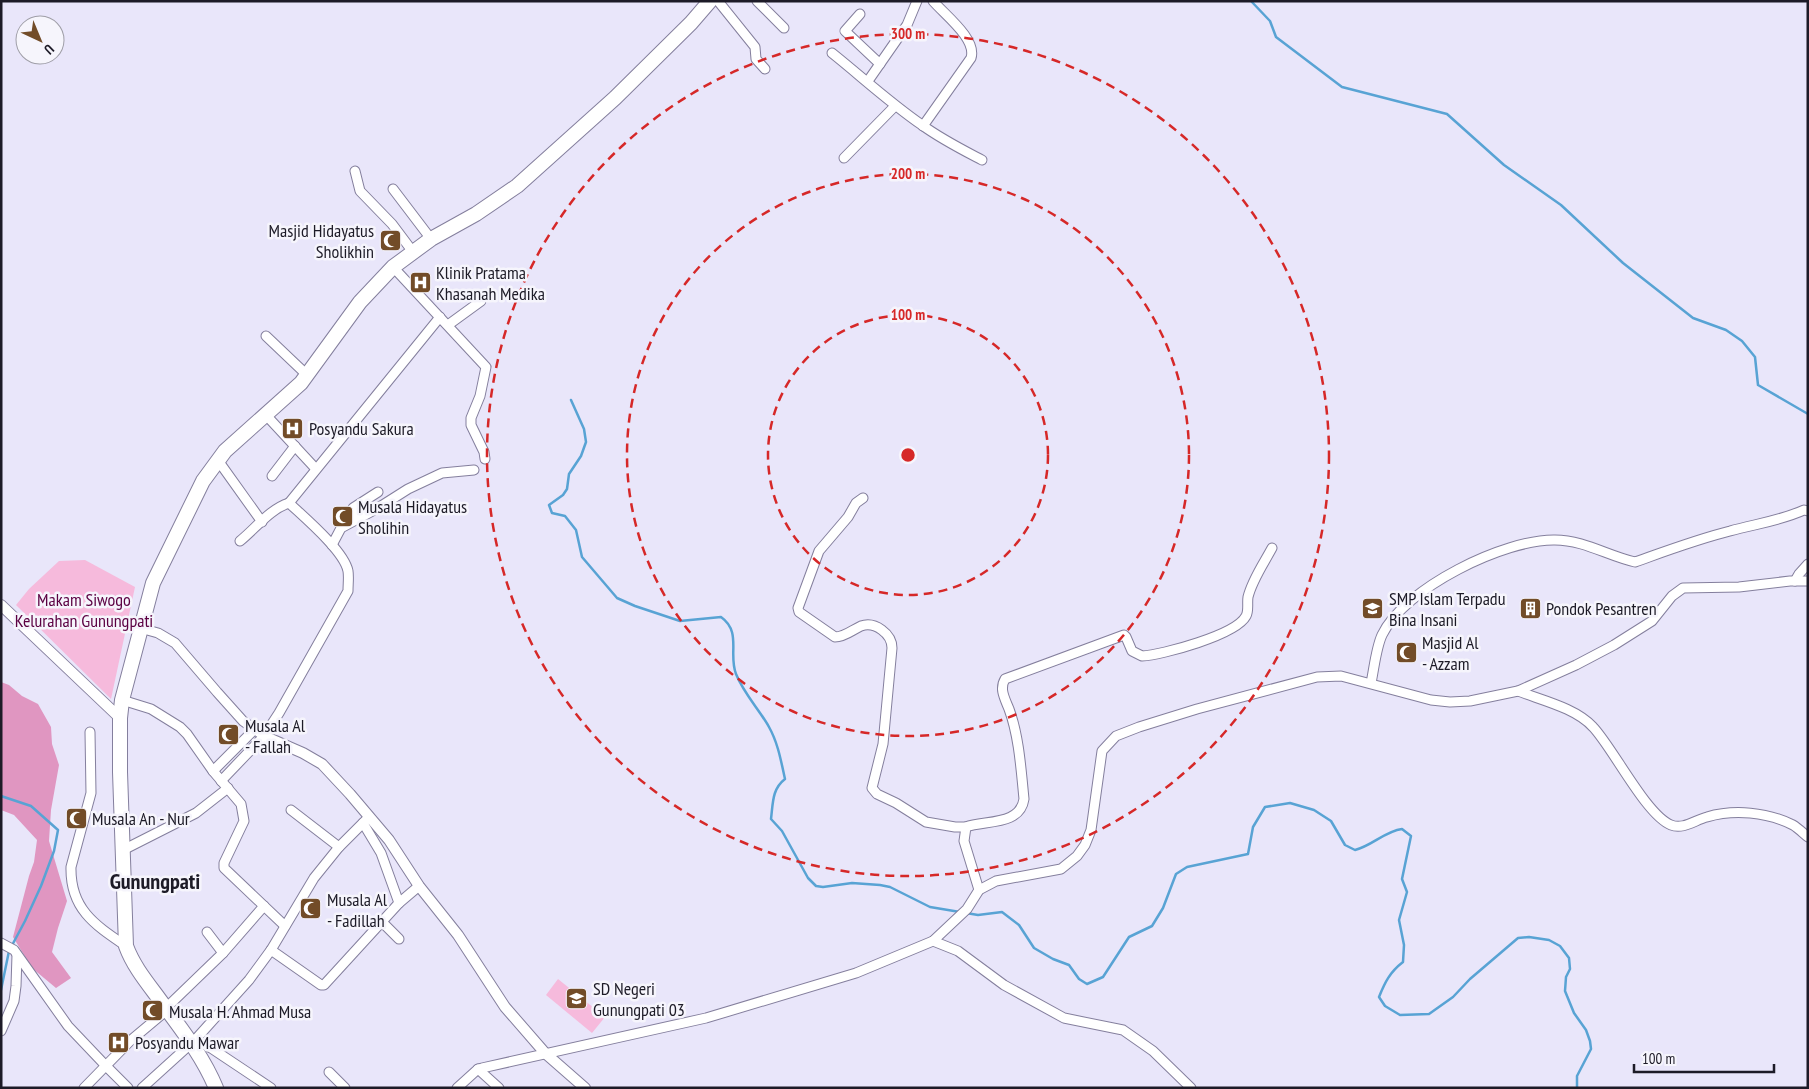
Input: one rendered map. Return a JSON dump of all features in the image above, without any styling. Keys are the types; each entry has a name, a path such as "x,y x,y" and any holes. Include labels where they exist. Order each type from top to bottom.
{"main road":[{"path":"216,1088 193,1042 132,963 126,946 120,718 122,700 153,583 197,491 217,460 300,382 360,302 393,266 431,239 476,214 517,186 615,98 691,23 710,1"}],"street":[{"path":"718,1 755,47 756,59 765,69"},
{"path":"757,1 784,28"},
{"path":"868,81 907,25 917,1"},
{"path":"923,126 971,58 972,53 967,38 933,1"},
{"path":"860,14 845,31 880,64"},
{"path":"832,53 868,81 895,106 923,126 982,160"},
{"path":"844,158 895,106"},
{"path":"355,171 360,191 392,224 413,252"},
{"path":"393,189 431,239"},
{"path":"393,266 486,366 480,396 471,418 471,425 484,452 485,460"},
{"path":"448,325 481,300"},
{"path":"240,541 272,511 281,505 289,503 440,317"},
{"path":"266,336 307,374"},
{"path":"265,414 316,469"},
{"path":"272,476 295,446"},
{"path":"217,460 262,522"},
{"path":"332,545 341,528 408,489 442,473 474,470"},
{"path":"359,519 353,510 354,508 378,492"},
{"path":"863,498 856,504 848,517 819,551 808,577 798,608 799,612 836,637 841,637 866,625 876,627 890,636 892,648 883,744 872,788 877,794 896,803 926,822 955,827 966,827 1004,820 1013,816 1023,804 1024,798 1016,742 1010,713 1002,689 1005,679 1124,634 1132,651 1142,656 1222,634 1246,616 1248,598 1253,583 1272,548"},
{"path":"221,781 264,736 280,713 348,591 348,572 345,563 332,545 289,503"},
{"path":"1371,683 1382,635 1410,600 1447,576 1516,545 1535,540 1557,539 1587,545 1635,562 1677,546 1773,520 1784,519 1804,510 1808,511"},
{"path":"1795,581 1798,574 1808,564"},
{"path":"456,1088 478,1069 706,1018 856,973 933,940 959,918 979,890 996,881 1061,869 1077,856 1085,845 1091,830 1102,751 1116,736 1139,727 1197,709 1317,677 1341,676 1431,700 1450,702 1470,701 1518,691 1576,665 1652,622 1672,596 1683,588 1739,587 1808,581"},
{"path":"1,605 120,718"},
{"path":"140,628 158,633 175,643 217,692 254,730 322,764 366,820 389,840 419,886 458,935 505,1007 545,1053 585,1088"},
{"path":"1518,691 1580,715 1593,727 1645,800 1663,821 1672,826 1682,826 1707,817 1728,813 1750,813 1773,817 1794,825 1808,837"},
{"path":"122,700 151,710 180,727 213,771 243,806 244,821 224,863 224,868 285,926"},
{"path":"213,771 254,730"},
{"path":"90,732 91,793 71,867 71,876 79,906 89,919 126,946"},
{"path":"123,850 196,813 228,788"},
{"path":"291,810 339,847"},
{"path":"142,1088 193,1042 249,980 271,950 314,878 339,847 366,820"},
{"path":"366,820 399,903"},
{"path":"966,827 964,841 979,890"},
{"path":"271,950 321,985 324,985 399,903 419,886"},
{"path":"84,1088 130,1041 223,953 264,906"},
{"path":"382,922 399,939"},
{"path":"207,932 223,953"},
{"path":"933,940 958,951 1004,985 1064,1018 1124,1030 1153,1051 1191,1088"},
{"path":"1,1031 14,1001 16,986 9,948"},
{"path":"9,948 68,1026 128,1088"},
{"path":"193,1042 211,1048 266,1086"},
{"path":"478,1069 499,1088"},
{"path":"329,1072 346,1088"}],"green space":[{"name":"Makam Siwogo Kelurahan Gunungpati","path":"85,560 135,587 111,699 16,605 29,589 59,561"},
{"path":"558,979 605,1017 592,1033 546,995"}],"shaded area":[{"path":"1,682 9,685 22,696 38,704 51,727 52,744 59,765 51,810 49,841 67,901 52,952 71,978 56,988 32,968 13,937 34,862 37,840 14,815 1,810"}],"waterway":[{"path":"1251,1 1270,21 1276,37 1342,87 1447,114 1504,165 1561,205 1623,263 1693,318 1726,330 1742,341 1755,357 1758,385 1808,414"},
{"path":"571,400 584,429 586,442 581,456 569,474 567,489 563,495 549,505 552,513 565,516 576,530 582,557 617,598 680,621 721,617 727,623 733,636 733,659 736,674 772,733 785,779 775,792 771,819 782,831 808,878 816,886 823,887 852,883 890,887 930,907 960,912"},
{"path":"1,796 31,806 58,830 54,851 41,886 9,951 1,990"},
{"path":"966,913 978,915 1002,912 1019,925 1034,948 1053,959 1069,965 1079,979 1087,984 1103,977 1129,937 1152,926 1163,908 1176,874 1187,867 1248,854 1253,827 1265,807 1290,803 1314,810 1331,821 1345,845 1355,850 1396,830 1402,829 1411,836 1402,879 1407,892 1399,920 1404,945 1403,962 1388,978 1383,987 1379,997 1385,1006 1400,1015 1429,1014 1453,997 1470,979 1518,938 1529,937 1549,940 1560,946 1569,958 1570,969 1566,977 1565,991 1574,1013 1586,1030 1590,1041 1591,1049 1577,1076 1577,1088"}],"place":[{"name":"Masjid Hidayatus Sholikhin","path":"390,240"},
{"name":"Klinik Pratama Khasanah Medika","path":"420,282"},
{"name":"Posyandu Sakura","path":"293,428"},
{"name":"Musala Hidayatus Sholihin","path":"342,516"},
{"name":"SMP Islam Terpadu Bina Insani","path":"1373,608"},
{"name":"Pondok Pesantren","path":"1530,608"},
{"name":"Masjid Al - Azzam","path":"1406,652"},
{"name":"Musala Al - Fallah","path":"229,735"},
{"name":"Musala An - Nur","path":"76,818"},
{"name":"Musala Al - Fadillah","path":"311,909"},
{"name":"SD Negeri Gunungpati 03","path":"577,998"},
{"name":"Musala H. Ahmad Musa","path":"153,1011"},
{"name":"Posyandu Mawar","path":"119,1042"}],"district":[{"name":"Gunungpati","path":"155,881"}]}
